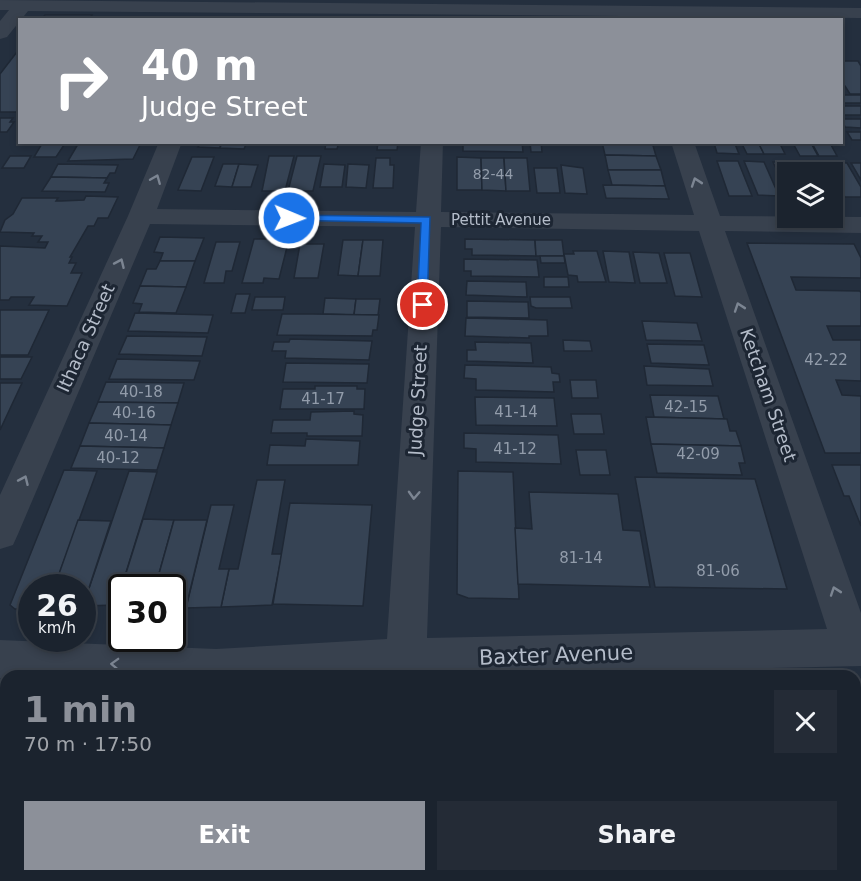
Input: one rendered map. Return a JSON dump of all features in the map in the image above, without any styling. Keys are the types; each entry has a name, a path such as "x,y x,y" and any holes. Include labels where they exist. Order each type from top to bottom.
{"street":[{"path":"0,5 25,2 98,13 228,9 435,10 562,5 639,16 854,18"},
{"path":"0,33 25,2"},
{"name":"Ithaca Street","path":"0,534 141,216 170,144"},
{"name":"Judge Street","path":"404,667 432,144"},
{"name":"Ketcham Street","path":"683,144 857,647"},
{"name":"Pettit Avenue","path":"141,216 861,225"},
{"name":"Baxter Avenue","path":"286,670 857,647"},
{"name":"Baxter Avenue","path":"0,659 176,670"}],"building":[{"path":"45,15 92,15 90,18 43,18"},
{"path":"18,51 18,112 0,112 0,74"},
{"path":"843,61 858,61 861,66 861,94 850,94 843,86"},
{"path":"843,95 861,95 861,103 843,103"},
{"path":"843,106 861,106 861,115 843,115"},
{"path":"0,118 13,118 10,122 14,122 7,132 0,132"},
{"path":"843,119 861,119 861,128 845,127"},
{"path":"847,132 861,132 861,140 852,140"},
{"path":"42,144 65,144 56,157 34,157"},
{"path":"78,144 140,145 133,159 68,161"},
{"path":"200,144 221,144 220,148 198,147"},
{"path":"221,144 246,144 244,149 220,148"},
{"path":"326,144 338,144 337,149 325,149"},
{"path":"378,144 398,144 397,150 377,150"},
{"path":"463,144 522,144 523,152 463,151"},
{"path":"530,144 541,144 542,152 531,152"},
{"path":"602,144 653,144 656,156 605,155"},
{"path":"714,144 735,144 739,154 717,153"},
{"path":"742,144 759,144 764,154 747,154"},
{"path":"759,144 780,144 785,154 764,154"},
{"path":"794,145 812,145 818,156 800,156"},
{"path":"813,145 831,145 837,156 819,156"},
{"path":"605,155 656,156 661,170 608,170"},
{"path":"10,156 31,156 24,168 2,168"},
{"path":"269,156 294,156 285,191 262,191"},
{"path":"297,156 321,156 313,191 290,191"},
{"path":"192,157 214,157 201,191 178,190"},
{"path":"457,157 481,158 482,190 457,190"},
{"path":"376,158 390,158 390,165 394,165 393,188 373,188"},
{"path":"481,158 504,158 506,191 482,190"},
{"path":"504,158 527,158 530,191 506,191"},
{"path":"717,161 738,161 752,196 729,196"},
{"path":"744,161 764,162 777,191 777,196 758,195"},
{"path":"843,163 847,163 861,187 861,197 845,197"},
{"path":"851,163 861,163 861,180"},
{"path":"58,164 118,165 115,173 110,173 107,178 51,177"},
{"path":"223,164 239,164 232,187 215,186"},
{"path":"239,164 258,165 251,187 232,187"},
{"path":"324,164 345,165 342,187 320,187"},
{"path":"348,164 369,165 366,188 346,187"},
{"path":"561,165 583,168 587,194 565,193"},
{"path":"534,168 557,168 560,193 537,193"},
{"path":"608,170 661,170 665,186 612,185"},
{"path":"51,177 107,178 104,183 109,183 105,192 42,191"},
{"path":"603,185 665,186 669,199 606,198"},
{"path":"86,196 118,197 108,218 98,218 94,226 88,226 70,257 72,257 69,263 76,263 71,273 82,273 67,306 29,305 34,297 11,297 9,300 0,300 0,246 45,248 48,242 38,242 42,236 32,236 34,233 0,232 5,220 13,214 22,198 58,198 56,201 61,201 84,200"},
{"path":"160,237 204,238 195,261 160,261 163,253 154,252"},
{"path":"254,239 274,239 273,243 288,243 279,279 264,278 263,283 242,283"},
{"path":"465,239 535,240 536,256 472,255 472,249 465,249"},
{"path":"343,240 363,240 358,276 338,275"},
{"path":"363,240 383,240 380,276 358,276"},
{"path":"535,240 562,240 564,256 536,256"},
{"path":"216,242 240,242 232,271 226,271 224,283 204,283"},
{"path":"747,243 854,244 861,258 861,278 791,277 796,290 860,291 861,293 861,326 827,326 833,340 861,340 861,381 836,380 842,395 861,396 861,453 825,453"},
{"path":"300,244 324,244 318,278 294,278"},
{"path":"573,251 597,251 606,282 578,282 577,276 568,275 564,254 574,254"},
{"path":"603,251 629,252 635,283 609,282"},
{"path":"633,252 659,253 667,283 640,283"},
{"path":"664,253 690,253 702,297 675,296"},
{"path":"540,256 564,256 565,263 541,263"},
{"path":"464,259 537,260 539,277 471,276 471,271 464,271"},
{"path":"160,261 195,261 186,287 140,286 147,269 156,269"},
{"path":"544,277 568,277 569,287 544,287"},
{"path":"467,281 526,282 527,297 466,295"},
{"path":"140,286 186,287 176,313 139,312 142,304 133,303"},
{"path":"236,294 250,294 245,313 231,313"},
{"path":"255,297 285,297 283,310 252,310"},
{"path":"530,297 570,297 572,308 536,308 531,306"},
{"path":"325,298 356,299 354,315 323,314"},
{"path":"356,299 380,299 378,315 354,315"},
{"path":"467,301 528,302 529,318 467,317"},
{"path":"0,310 49,310 28,355 0,355"},
{"path":"135,313 213,315 208,333 128,331"},
{"path":"282,314 379,315 377,330 373,330 372,336 277,335"},
{"path":"466,318 547,320 548,336 529,336 529,338 465,336"},
{"path":"642,321 697,323 702,341 646,340"},
{"path":"127,336 207,337 202,356 119,354"},
{"path":"290,339 372,341 369,360 285,358 286,351 272,351 274,342 289,342"},
{"path":"563,340 590,341 592,351 564,351"},
{"path":"475,342 531,343 533,363 467,361 467,350 476,350"},
{"path":"647,344 704,345 709,365 651,363"},
{"path":"0,357 32,357 21,379 0,379"},
{"path":"117,359 200,361 194,380 109,379"},
{"path":"286,363 369,364 367,383 283,382"},
{"path":"465,365 551,367 552,373 559,374 560,382 553,382 554,392 476,390 476,379 464,378"},
{"path":"644,366 709,369 713,386 647,385"},
{"path":"570,380 596,380 598,398 572,398"},
{"path":"106,382 184,383 178,403 98,402"},
{"path":"0,383 22,383 0,430"},
{"path":"315,386 357,386 357,389 365,389 364,409 280,409 283,389 315,389"},
{"path":"650,395 718,396 724,419 654,417"},
{"path":"475,397 554,398 557,426 476,425"},
{"path":"98,402 178,403 171,425 89,423"},
{"path":"354,411 354,414 363,415 362,436 307,436 307,433 271,433 273,420 310,420 311,412"},
{"path":"571,414 601,414 604,434 574,434"},
{"path":"646,417 727,419 730,431 736,431 741,446 651,444"},
{"path":"89,423 171,425 164,448 80,446"},
{"path":"464,433 558,435 561,464 476,462 476,449 464,448"},
{"path":"306,439 360,441 358,465 267,465 270,445 305,446"},
{"path":"651,444 741,446 745,463 739,463 742,475 657,473"},
{"path":"80,446 164,448 157,470 71,468"},
{"path":"576,450 606,450 610,475 580,475"},
{"path":"832,465 861,465 861,526 849,496 844,496"},
{"path":"64,470 97,471 59,574 22,574"},
{"path":"129,471 157,472 126,574 108,574 108,605 96,606 96,574 94,574"},
{"path":"458,471 513,472 519,599 468,598 457,594"},
{"path":"635,477 755,479 787,589 655,587"},
{"path":"257,480 285,480 272,554 282,554 272,605 221,607 229,569 238,569"},
{"path":"529,492 618,494 623,530 640,531 650,587 518,584 515,528 532,529"},
{"path":"290,503 372,505 363,606 273,604"},
{"path":"211,505 234,505 219,569 229,569 221,607 186,608"},
{"path":"143,519 174,520 159,574 126,574"},
{"path":"78,520 111,521 94,574 59,574"},
{"path":"174,520 207,520 187,603 186,574 159,574"},
{"path":"18,585 18,609 10,605"}],"route":[{"path":"289,218 426,220 423,305"}]}
